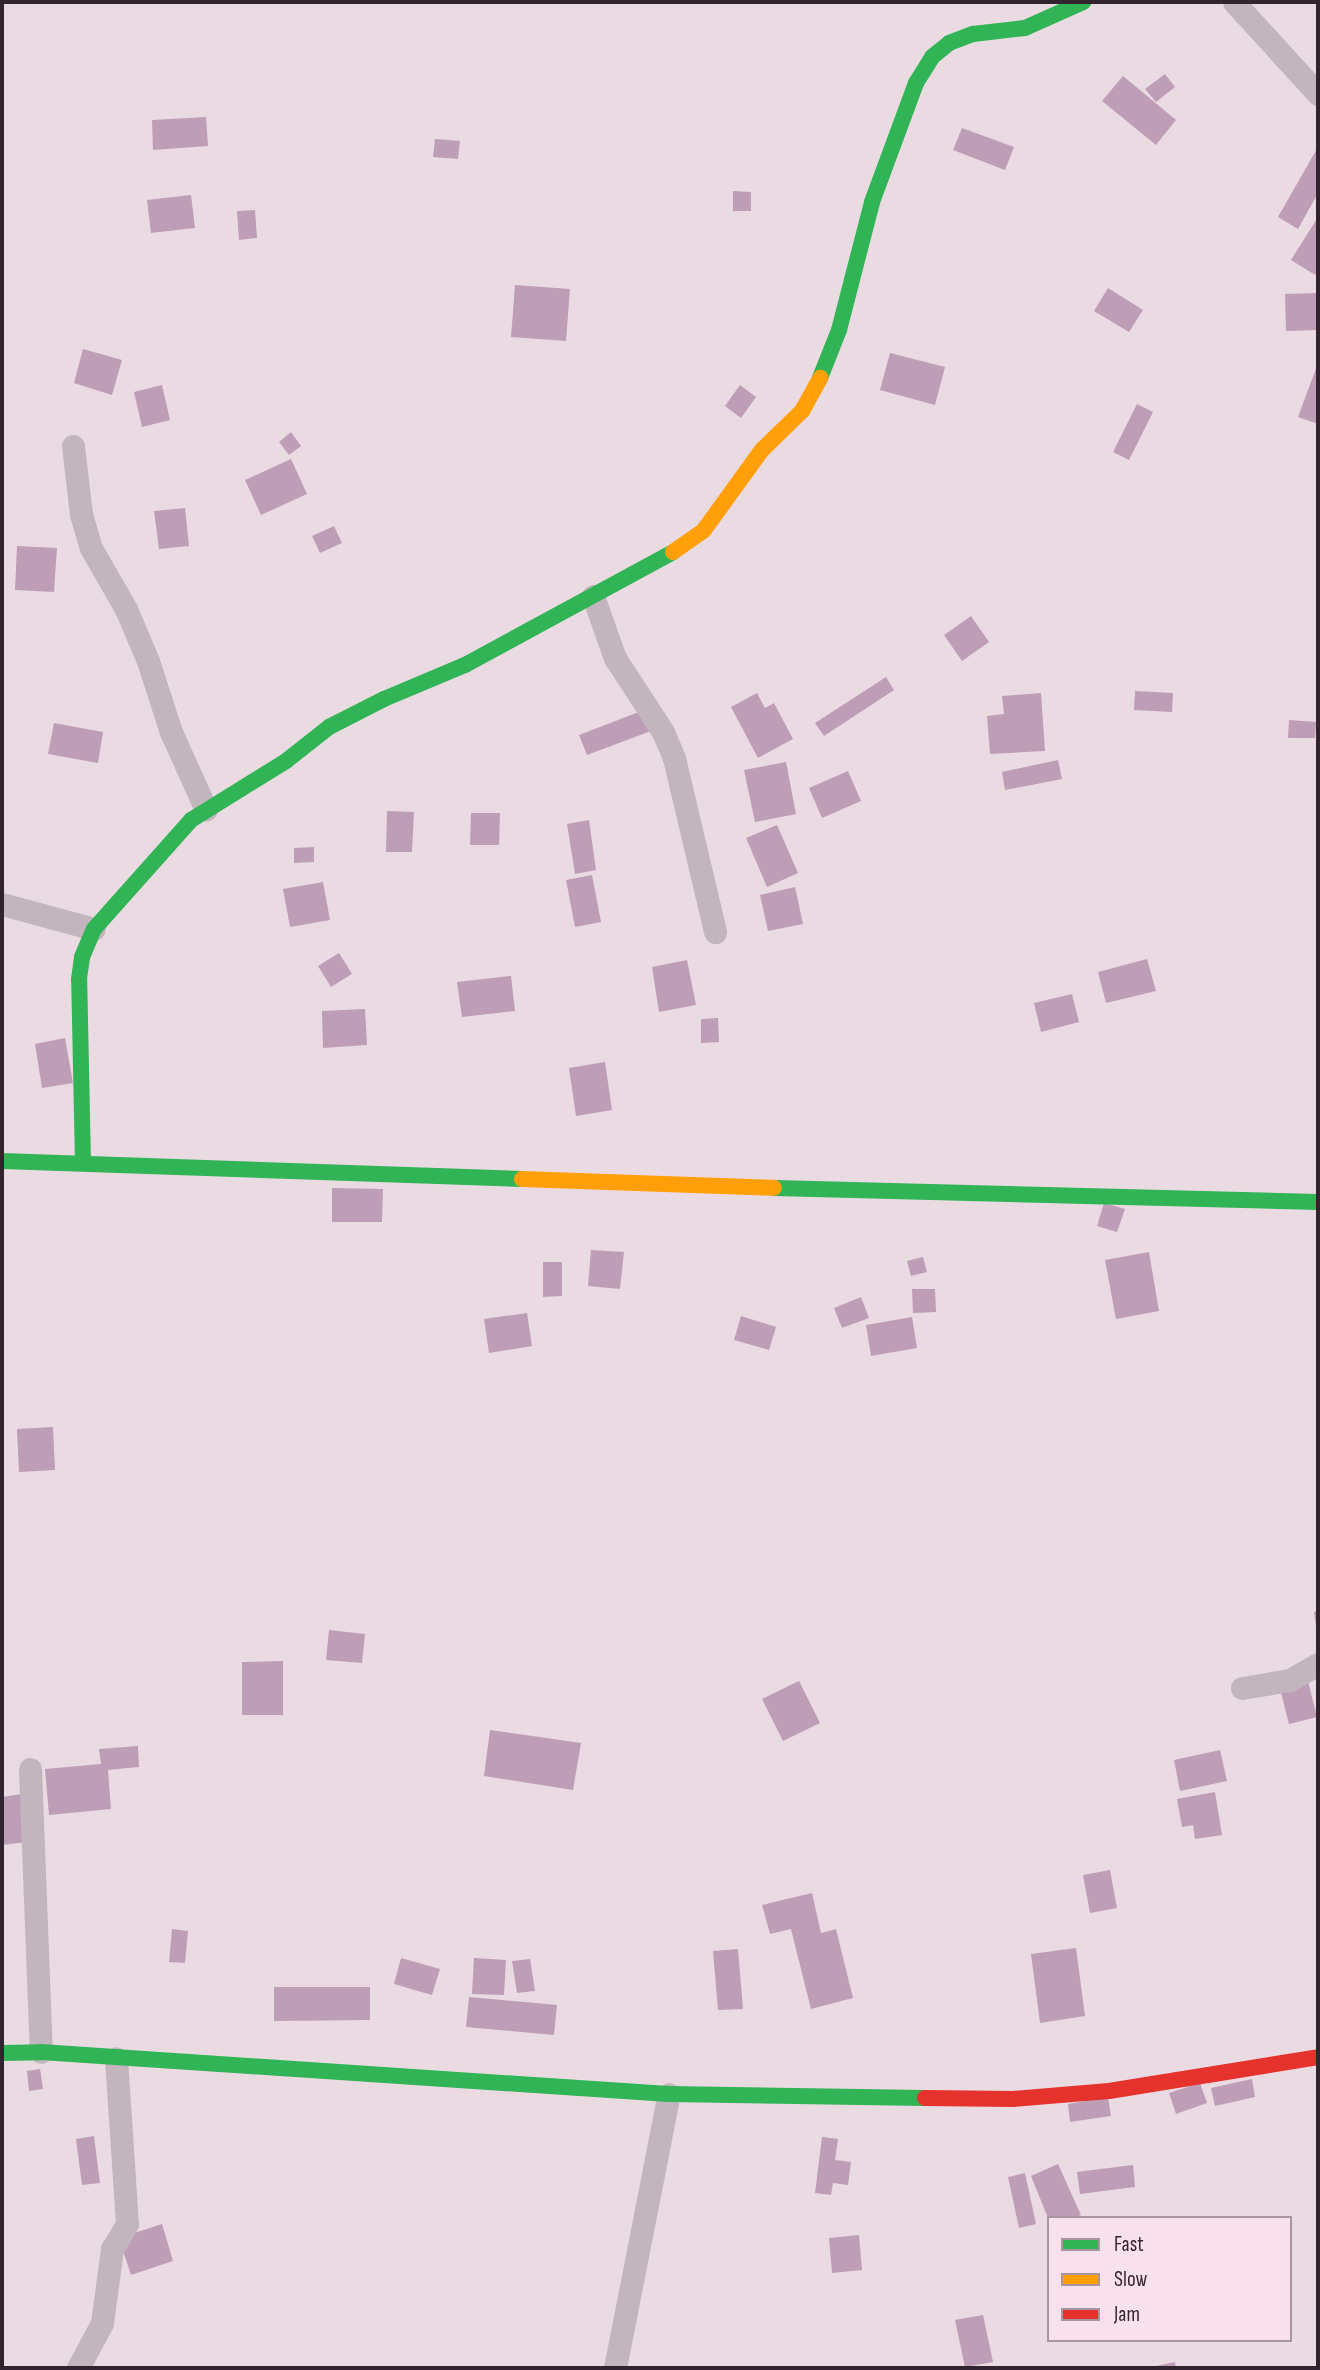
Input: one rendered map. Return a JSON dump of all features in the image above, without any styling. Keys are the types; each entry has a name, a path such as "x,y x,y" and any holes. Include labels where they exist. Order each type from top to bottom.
{"street":[{"path":"83,1163 79,979 82,957 94,929 173,836 206,810 286,761 329,727 384,699 465,665 674,551 704,530 762,450 802,411 817,388 839,330 872,202 916,83 932,57 949,43 973,34 1025,28 1083,2"},
{"path":"1234,2 1318,94"},
{"path":"73,446 81,514 91,548 126,609 148,661 171,732 206,810"},
{"path":"593,596 615,658 657,723 674,758 715,932"},
{"path":"2,904 94,929"},
{"path":"2,1161 740,1187 1318,1202"},
{"path":"1242,1688 1290,1680 1318,1664"},
{"path":"30,1769 41,2052"},
{"path":"2,2053 41,2052 669,2094 1013,2099 1109,2091 1318,2057"},
{"path":"78,2368 102,2323 112,2249 127,2224 116,2058"},
{"path":"615,2368 669,2094"}],"building":[{"path":"1165,74 1175,87 1156,102 1145,89"},
{"path":"1123,76 1176,120 1156,145 1102,101"},
{"path":"206,117 208,146 153,150 152,120"},
{"path":"962,128 1014,147 1005,170 953,150"},
{"path":"435,139 460,141 458,159 433,157"},
{"path":"1318,147 1318,193 1298,229 1278,217"},
{"path":"733,191 751,192 751,211 733,211"},
{"path":"191,195 195,228 151,233 147,200"},
{"path":"255,210 257,238 239,240 237,211"},
{"path":"1318,217 1318,270 1315,275 1291,260"},
{"path":"515,285 570,289 566,341 511,337"},
{"path":"1108,288 1143,310 1129,332 1094,311"},
{"path":"1317,293 1318,330 1286,331 1285,294"},
{"path":"83,349 122,360 112,395 74,383"},
{"path":"890,353 945,367 935,405 880,390"},
{"path":"1318,363 1318,424 1298,417"},
{"path":"162,385 170,420 142,427 134,392"},
{"path":"740,385 756,397 741,418 725,406"},
{"path":"1137,404 1153,412 1129,460 1113,452"},
{"path":"291,432 301,446 289,455 279,442"},
{"path":"291,459 307,494 261,515 245,480"},
{"path":"185,508 189,546 159,549 154,511"},
{"path":"334,526 342,543 320,553 312,536"},
{"path":"17,546 57,548 54,592 15,590"},
{"path":"971,616 989,642 962,661 944,635"},
{"path":"886,677 894,690 824,736 815,723"},
{"path":"1135,691 1173,693 1172,712 1134,710"},
{"path":"757,693 765,708 774,703 793,739 758,758 731,707"},
{"path":"1041,693 1045,751 990,754 987,716 1004,714 1002,696"},
{"path":"644,710 651,731 587,755 579,735"},
{"path":"1289,720 1316,722 1315,738 1288,738"},
{"path":"54,723 103,732 98,763 48,754"},
{"path":"1058,760 1062,779 1005,790 1002,772"},
{"path":"786,762 796,814 755,822 744,770"},
{"path":"848,771 861,801 822,818 809,788"},
{"path":"387,811 414,812 412,852 386,852"},
{"path":"471,813 500,813 499,845 470,845"},
{"path":"589,820 596,870 575,874 567,824"},
{"path":"777,825 798,873 767,887 746,838"},
{"path":"314,847 314,862 294,863 294,848"},
{"path":"592,875 601,922 575,927 566,880"},
{"path":"323,882 330,920 290,927 283,889"},
{"path":"795,887 803,924 768,931 760,895"},
{"path":"339,953 352,974 331,987 318,966"},
{"path":"1147,959 1156,991 1106,1003 1098,972"},
{"path":"687,960 696,1005 659,1012 652,967"},
{"path":"511,976 515,1011 462,1017 457,982"},
{"path":"1072,994 1079,1022 1041,1032 1034,1003"},
{"path":"365,1009 367,1045 323,1048 322,1011"},
{"path":"718,1018 719,1042 701,1043 701,1019"},
{"path":"65,1038 73,1083 42,1088 35,1044"},
{"path":"605,1062 612,1110 576,1116 569,1068"},
{"path":"332,1188 383,1189 382,1222 332,1222"},
{"path":"1104,1203 1125,1209 1117,1232 1097,1226"},
{"path":"591,1250 624,1252 620,1289 588,1286"},
{"path":"1149,1252 1159,1311 1116,1319 1105,1260"},
{"path":"923,1257 927,1272 911,1276 907,1261"},
{"path":"543,1262 562,1262 562,1296 543,1297"},
{"path":"912,1289 935,1289 936,1312 913,1313"},
{"path":"861,1297 869,1318 842,1328 834,1308"},
{"path":"527,1313 532,1346 489,1353 484,1319"},
{"path":"741,1316 776,1327 769,1350 734,1340"},
{"path":"912,1317 917,1348 871,1356 866,1325"},
{"path":"53,1427 55,1470 19,1472 17,1429"},
{"path":"1318,1611 1318,1632 1317,1632 1314,1612"},
{"path":"329,1630 365,1634 362,1663 326,1660"},
{"path":"283,1661 283,1715 242,1715 242,1662"},
{"path":"1305,1669 1317,1717 1289,1724 1277,1677"},
{"path":"799,1681 820,1723 783,1741 762,1699"},
{"path":"490,1730 581,1743 573,1790 484,1776"},
{"path":"138,1746 139,1767 108,1770 111,1809 49,1815 45,1769 101,1764 99,1749"},
{"path":"1220,1750 1227,1781 1180,1791 1174,1760"},
{"path":"1215,1792 1222,1835 1195,1839 1193,1825 1182,1827 1177,1799"},
{"path":"22,1794 27,1842 2,1845 2,1797"},
{"path":"1110,1870 1117,1908 1090,1913 1083,1875"},
{"path":"812,1893 821,1933 836,1929 853,1998 811,2009 791,1929 770,1934 762,1905"},
{"path":"172,1929 188,1931 185,1963 169,1962"},
{"path":"1076,1948 1085,2016 1040,2023 1031,1954"},
{"path":"738,1949 743,2009 718,2010 713,1951"},
{"path":"401,1958 440,1969 432,1995 394,1984"},
{"path":"474,1958 506,1960 504,1995 472,1994"},
{"path":"530,1959 535,1991 517,1993 512,1961"},
{"path":"274,1987 370,1987 370,2020 274,2021"},
{"path":"469,1997 557,2005 554,2035 466,2027"},
{"path":"40,2069 43,2089 29,2091 27,2071"},
{"path":"1252,2079 1255,2097 1215,2106 1211,2088"},
{"path":"1200,2083 1207,2103 1176,2114 1169,2093"},
{"path":"1108,2097 1111,2116 1070,2122 1068,2104"},
{"path":"94,2136 100,2183 82,2185 76,2139"},
{"path":"822,2137 838,2139 835,2160 851,2162 848,2185 833,2183 831,2195 815,2193"},
{"path":"1058,2164 1081,2215 1047,2216 1031,2176"},
{"path":"1133,2165 1135,2187 1080,2194 1077,2172"},
{"path":"1025,2173 1036,2224 1019,2228 1008,2177"},
{"path":"162,2224 173,2261 131,2275 119,2238"},
{"path":"859,2235 862,2270 832,2273 829,2238"},
{"path":"983,2315 993,2362 965,2367 955,2320"},
{"path":"1175,2362 1176,2368 1151,2368 1151,2367"}],"traffic: fast":[{"path":"820,378 839,330 872,202 916,83 932,57 949,43 973,34 1025,28 1083,2"},
{"path":"83,1163 79,979 82,957 94,929 191,820 286,761 329,727 384,699 465,665 673,552"},
{"path":"2,1161 522,1179"},
{"path":"774,1188 1318,1202"},
{"path":"2,2053 41,2052 669,2094 925,2098"}],"traffic: slow":[{"path":"673,552 704,530 762,450 802,411 820,378"},
{"path":"522,1179 774,1188"}],"traffic: jam":[{"path":"925,2098 1013,2099 1109,2091 1318,2057"}]}
